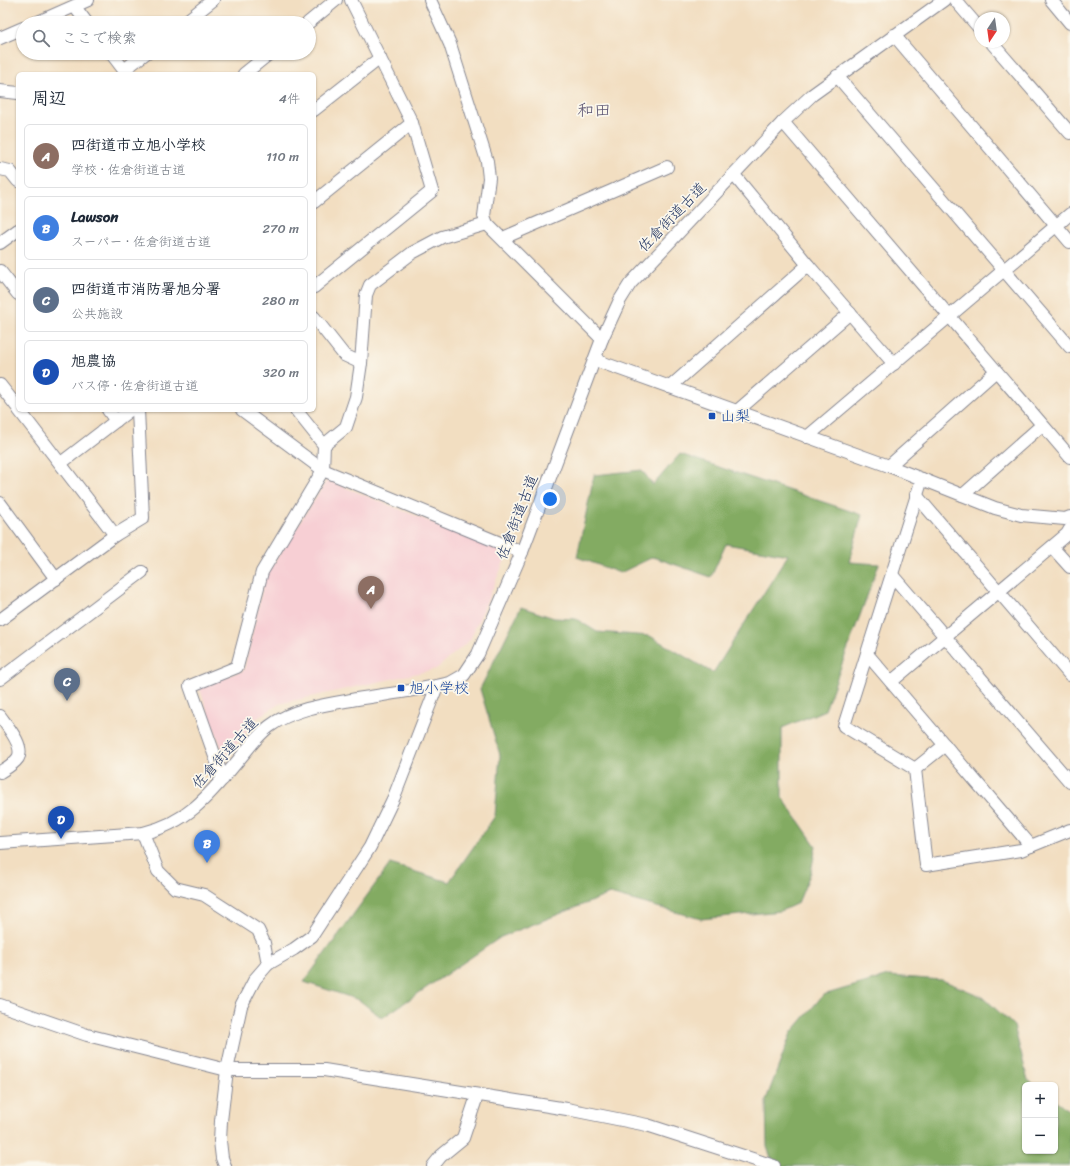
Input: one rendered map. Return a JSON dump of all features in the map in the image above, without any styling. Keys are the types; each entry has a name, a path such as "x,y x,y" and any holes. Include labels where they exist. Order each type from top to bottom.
{"street":[{"path":"53,16 88,0"},
{"path":"316,16 336,0"},
{"path":"316,285 432,191 412,123 351,0"},
{"path":"430,0 450,44 487,161 489,178 484,216 488,224 602,339"},
{"name":"佐倉街道古道","path":"0,843 143,834 160,830 188,814 200,804 257,738 270,726 284,718 322,705 450,683 464,675 471,666 522,552 602,339 620,300 630,284 783,122 812,94 944,0"},
{"path":"955,0 974,22"},
{"path":"1051,0 1070,23"},
{"path":"191,16 206,2"},
{"path":"75,7 82,16"},
{"path":"0,38 16,31"},
{"path":"894,35 1070,242"},
{"path":"996,48 1070,133"},
{"path":"316,108 380,58"},
{"path":"116,60 125,72 138,60"},
{"path":"246,72 261,60"},
{"path":"837,76 1070,348"},
{"path":"0,91 16,93"},
{"path":"783,122 1070,457"},
{"path":"316,200 412,123"},
{"path":"503,238 667,167"},
{"path":"0,169 10,171 16,178"},
{"path":"734,175 808,265 894,364"},
{"path":"807,437 1070,214"},
{"path":"324,445 346,427 356,397 361,363 366,295 370,285 412,252 442,237 488,224"},
{"path":"0,243 16,231"},
{"path":"670,387 808,265"},
{"path":"0,271 16,291"},
{"path":"736,412 850,313"},
{"path":"316,320 344,356 361,363"},
{"path":"595,360 889,466 995,508 1022,515 1065,519 1070,517"},
{"path":"889,466 996,371"},
{"path":"0,385 16,405"},
{"path":"21,412 115,535"},
{"path":"109,412 116,421"},
{"path":"61,463 127,412"},
{"path":"0,620 115,535 143,518 138,412"},
{"path":"245,412 323,470 522,552"},
{"path":"223,779 190,686 237,667 262,572 323,470 324,445 298,412"},
{"path":"963,495 1042,425"},
{"path":"915,769 844,726 922,479"},
{"path":"916,495 1070,674"},
{"path":"0,503 56,579"},
{"path":"890,682 1052,547 1067,534 1070,529"},
{"path":"1052,547 1070,567"},
{"path":"0,679 142,572"},
{"path":"892,575 1070,782"},
{"path":"867,654 1032,846"},
{"path":"225,1166 222,1158 220,1141 226,1070 241,1006 255,979 268,964 294,949 312,936 370,847 394,797 437,686"},
{"path":"0,716 18,745 20,752 17,760 0,772"},
{"path":"915,769 945,745"},
{"path":"915,769 926,865 1021,850 1070,830"},
{"path":"143,834 158,871 175,888 204,895 258,930 264,943 268,964"},
{"path":"0,1006 87,1035 226,1070 324,1070 477,1096 567,1109 647,1125 774,1166"},
{"path":"433,1166 441,1156 463,1138 477,1096"}],"shaded area":[{"path":"327,480 508,553 470,640 436,669 279,704 256,719 228,755 221,747 199,687 244,670 265,577"}],"green space":[{"path":"680,454 862,515 849,562 879,564 825,710 782,728 782,797 816,846 811,872 798,903 781,911 701,919 610,894 501,937 382,1018 359,1000 304,982 390,864 449,882 495,816 500,755 480,689 521,607 554,618 576,619 597,632 650,636 713,673 788,555 726,544 711,577 653,557 620,573 577,557 594,475 642,470 653,485"},
{"path":"888,976 942,980 983,997 1014,1026 1028,1080 1031,1082 1022,1082 1022,1154 1058,1154 1058,1102 1070,1111 1070,1166 774,1166 767,1147 766,1100 791,1033 823,995"}],"place":[{"name":"山梨","path":"712,416"},
{"name":"四街道市立旭小学校","path":"371,609"},
{"name":"旭小学校","path":"401,688"},
{"name":"四街道市消防署旭分署","path":"67,701"},
{"name":"旭農協","path":"61,839"},
{"name":"Lawson","path":"207,863"}],"district":[{"name":"和田","path":"594,110"}]}
